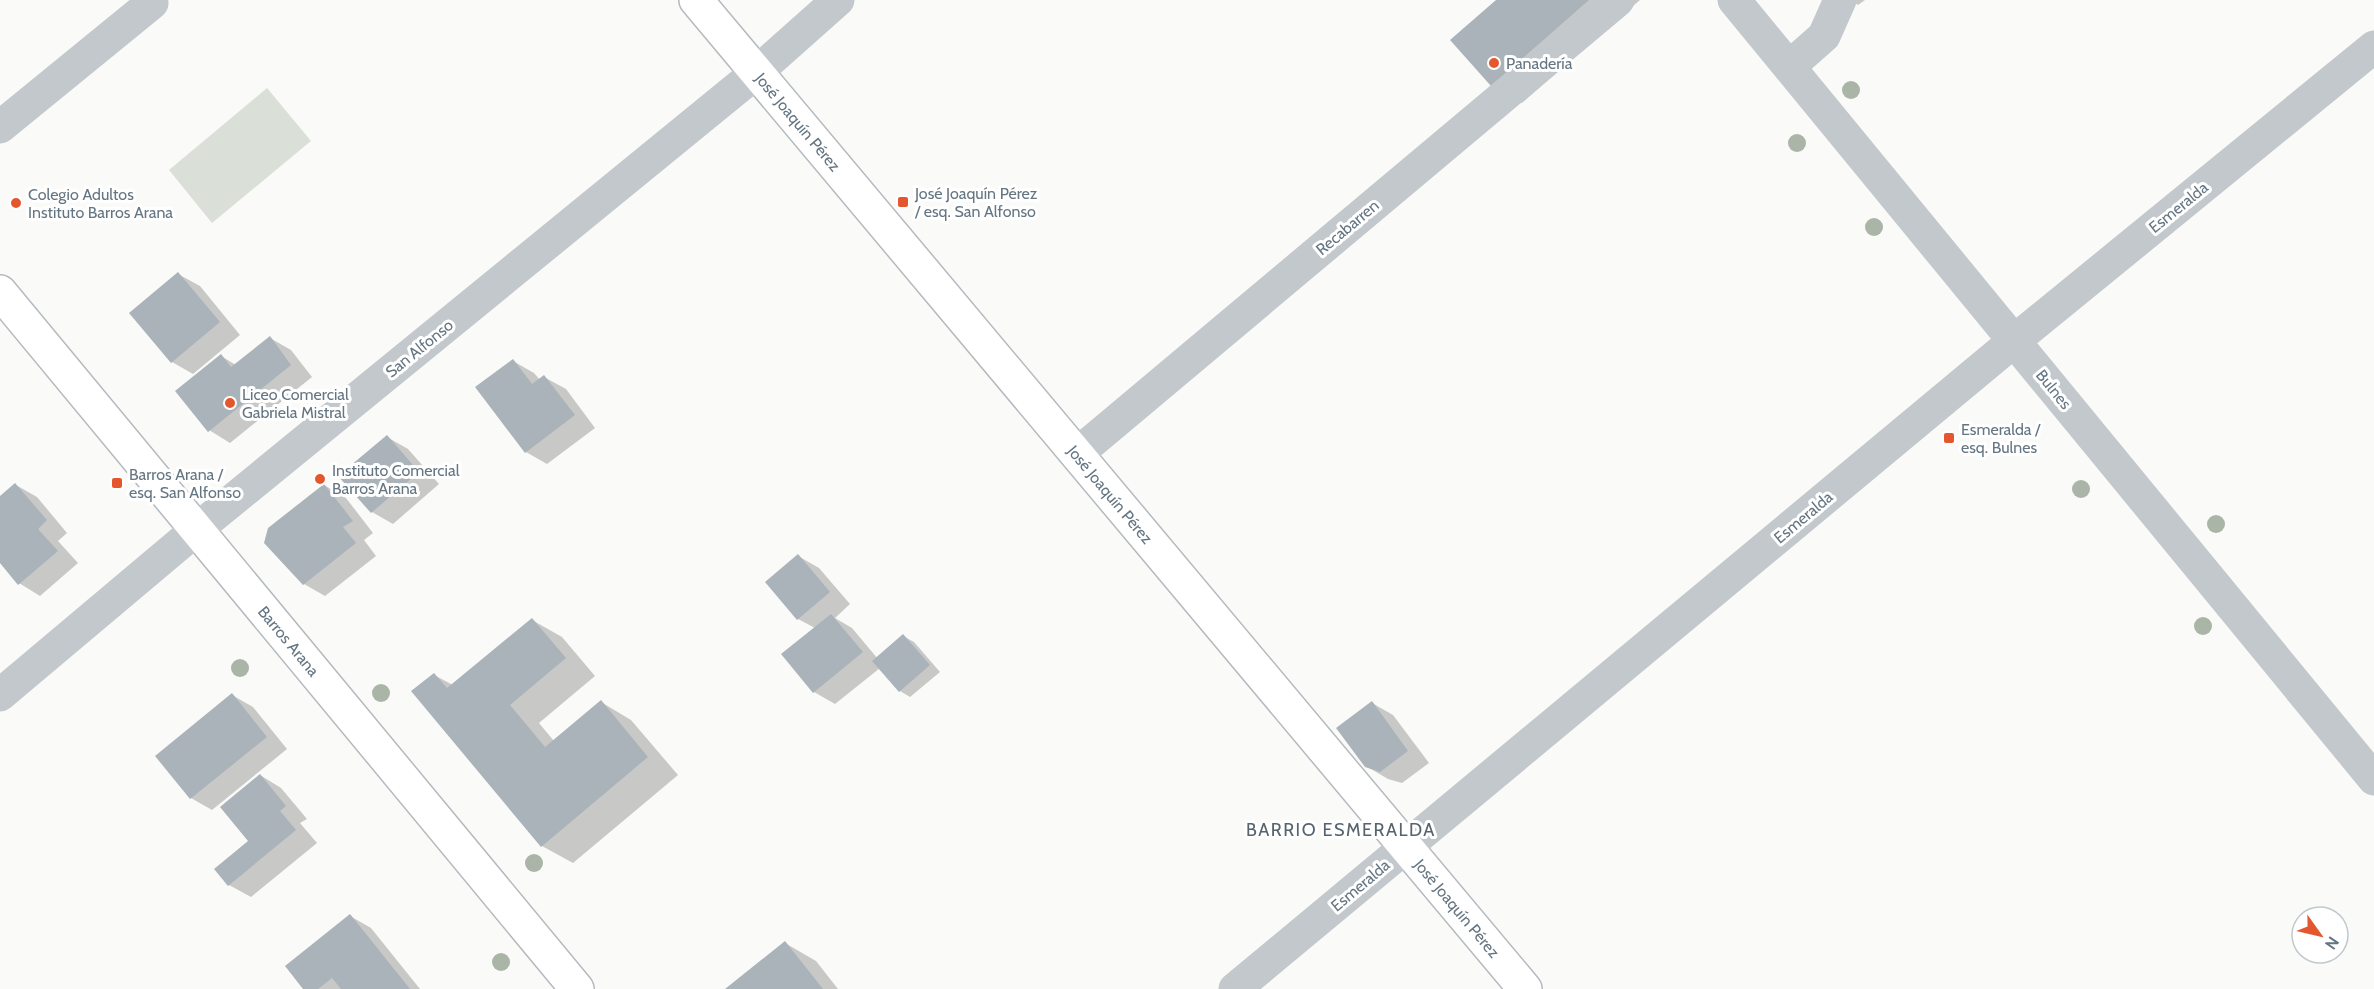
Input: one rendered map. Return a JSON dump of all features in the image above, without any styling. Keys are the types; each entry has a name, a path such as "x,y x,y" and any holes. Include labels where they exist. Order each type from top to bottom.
{"main road":[{"name":"José Joaquín Pérez","path":"696,0 1525,989"},
{"name":"Barros Arana","path":"0,292 577,989"}],"street":[{"name":"San Alfonso","path":"0,694 196,530 757,72 838,0"},
{"name":"Recabarren","path":"1077,454 1618,0"},
{"name":"Bulnes","path":"1734,0 2374,778"},
{"path":"1789,67 1824,36 1840,0"},
{"path":"0,127 152,3"},
{"name":"Esmeralda","path":"1235,989 2014,341 2374,47"}],"shaded area":[{"path":"267,88 311,141 212,223 169,170"}],"building":[{"name":"Panadería","path":"1496,0 1589,0 1491,86 1450,40"},
{"path":"178,272 220,322 171,363 129,313"},
{"path":"270,336 291,365 208,432 175,391 221,354 231,367"},
{"path":"513,359 532,384 544,375 575,415 525,453 475,387"},
{"path":"387,435 419,472 371,513 338,476"},
{"path":"15,483 47,520 38,529 58,551 18,585 0,563 0,496"},
{"path":"324,484 353,521 343,527 356,543 303,585 264,543 268,528"},
{"path":"798,554 830,592 797,620 765,582"},
{"path":"831,614 863,652 813,693 781,654"},
{"path":"532,618 566,658 510,705 545,747 601,700 648,757 541,847 411,691 434,673 447,688"},
{"path":"903,634 930,665 899,692 872,661"},
{"path":"232,693 267,737 190,799 155,756"},
{"path":"1372,701 1408,751 1380,772 1365,767 1336,728"},
{"path":"260,774 286,806 280,811 296,830 228,886 214,869 248,841 220,807"},
{"path":"350,914 410,989 341,989 332,978 318,989 303,989 285,966"},
{"path":"785,941 823,989 725,989"}],"place":[{"name":"Panadería","path":"1494,63"},
{"name":"José Joaquín Pérez / esq. San Alfonso","path":"903,202"},
{"name":"Colegio Adultos Instituto Barros Arana","path":"16,203"},
{"name":"Liceo Comercial Gabriela Mistral","path":"230,403"},
{"name":"Esmeralda / esq. Bulnes","path":"1949,438"},
{"name":"Instituto Comercial Barros Arana","path":"320,479"},
{"name":"Barros Arana / esq. San Alfonso","path":"117,483"}],"district":[{"name":"BARRIO ESMERALDA","path":"1341,830"}]}
